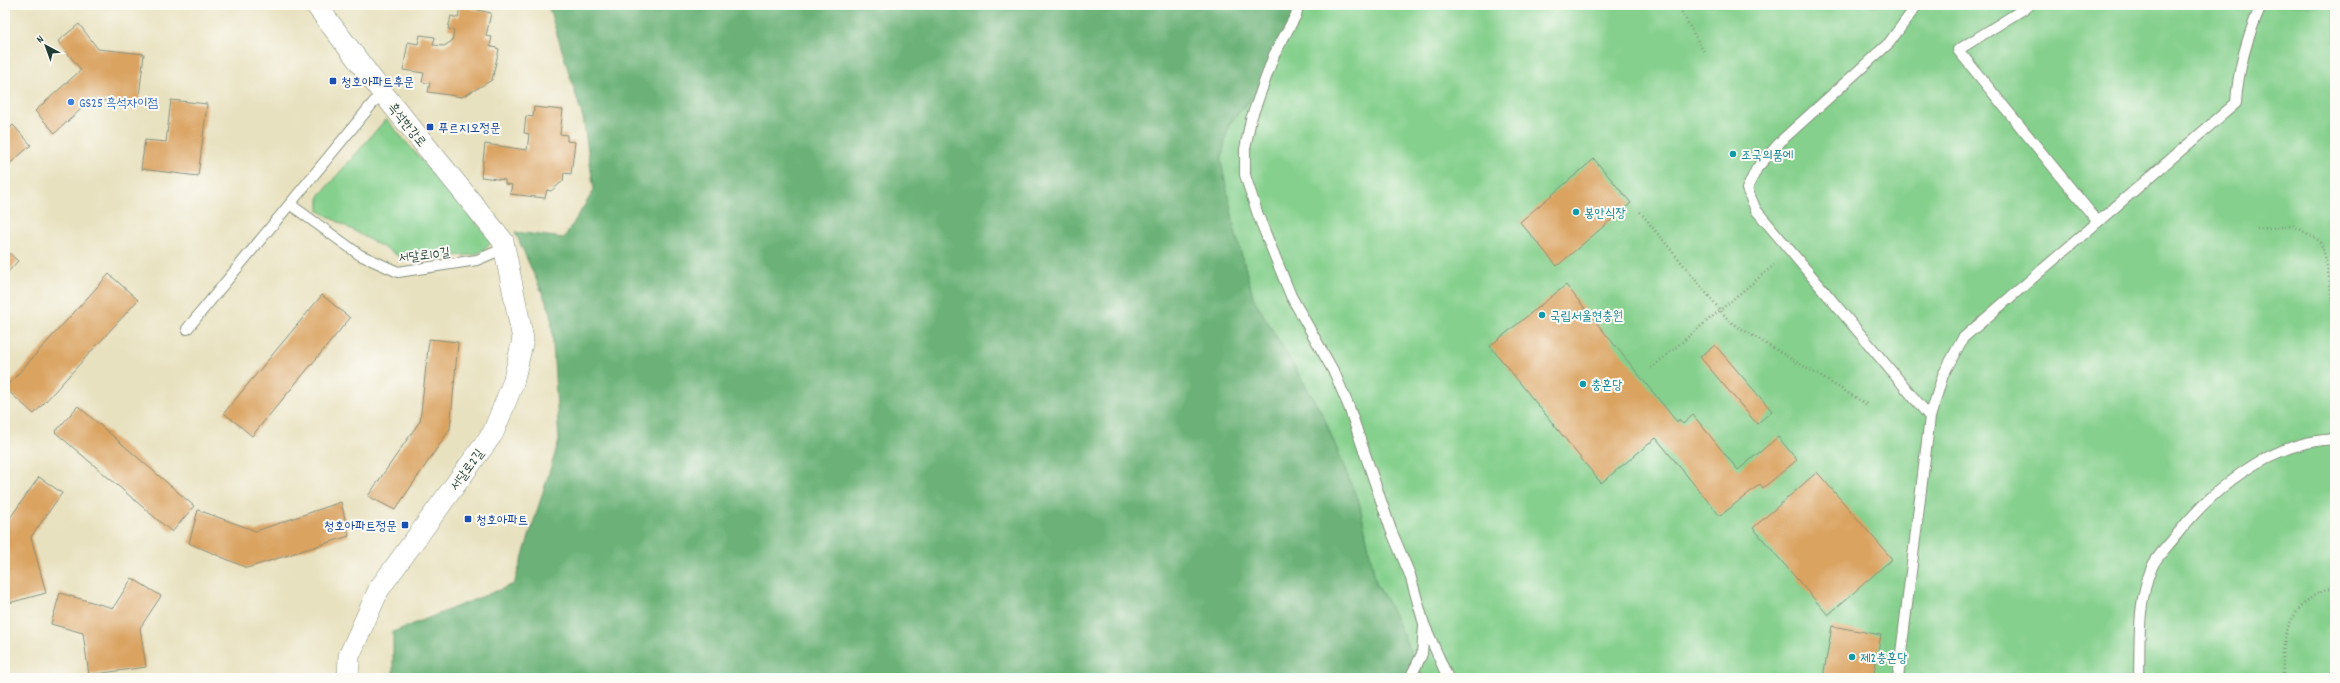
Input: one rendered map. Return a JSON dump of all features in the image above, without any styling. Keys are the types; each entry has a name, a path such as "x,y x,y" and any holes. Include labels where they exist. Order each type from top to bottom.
{"street":[{"name":"흑석한강로","path":"316,5 382,92 504,244"},
{"name":"서달로2길","path":"348,678 349,656 379,589 493,433 513,383 523,338 504,244"}],"lane":[{"path":"1298,5 1296,15 1274,54 1251,119 1245,149 1245,175 1258,215 1291,296 1335,374 1349,407 1391,530 1410,575 1424,624 1448,678"},
{"path":"1917,5 1889,43 1782,140 1757,168 1747,189 1756,210 1930,417"},
{"path":"2030,5 1958,50 2098,222"},
{"path":"1898,678 1930,417 1943,375 1963,338 2236,103 2238,79 2251,29 2261,5"},
{"path":"188,329 382,92"},
{"name":"서달로10길","path":"291,205 360,255 398,272 477,260 504,244"},
{"path":"2139,678 2140,605 2152,566 2191,516 2223,487 2265,457 2313,440 2335,439"},
{"path":"1410,678 1422,654 1424,624"}],"path":[{"path":"1678,5 1705,54"},
{"path":"1640,212 1730,322 1868,405"},
{"path":"2257,229 2294,226 2320,241 2326,256 2335,312"},
{"path":"1651,368 1774,265"},
{"path":"2283,678 2282,650 2286,629 2296,610 2312,596 2335,588"}],"green space":[{"path":"548,5 1298,5 1262,87 1229,124 1221,161 1236,235 1254,299 1323,415 1360,506 1376,583 1388,603 1423,678 393,678 393,632 514,584 559,441 551,313 515,232 564,238 594,190 583,118"},
{"name":"국립서울현충원","path":"737,5 2335,5 2335,678 711,678"},
{"path":"386,119 492,241 485,250 473,255 402,258 319,211 319,196"}],"building":[{"path":"460,6 491,13 486,36 492,37 490,46 499,49 492,80 462,97 428,92 430,83 422,82 424,73 403,70 408,42 418,44 420,35 435,37 433,45 444,46 452,41 454,30 448,29 451,16 458,18"},
{"path":"79,24 98,49 144,54 138,105 92,99 55,133 35,111 81,70 58,41"},
{"path":"171,100 207,104 198,176 141,169 145,140 166,142"},
{"path":"534,107 563,110 560,134 567,135 567,141 575,142 571,174 564,173 563,181 551,191 547,190 545,198 510,194 512,185 505,184 505,180 481,177 485,144 527,150 529,134 524,133 526,116 533,117"},
{"path":"13,125 31,145 5,168 5,133"},
{"name":"봉안식장","path":"1594,159 1631,203 1557,266 1520,222"},
{"path":"5,249 18,261 5,275"},
{"path":"109,274 138,300 34,414 5,388"},
{"name":"충혼당","path":"1566,285 1677,422 1679,419 1683,424 1693,415 1738,470 1778,437 1797,460 1763,488 1760,484 1720,516 1656,438 1601,483 1490,346"},
{"path":"322,295 350,318 252,436 224,413"},
{"path":"429,339 458,342 450,429 395,510 368,496 420,421"},
{"path":"1715,345 1772,411 1757,424 1700,357"},
{"path":"78,406 194,506 172,532 55,432"},
{"path":"1817,472 1892,559 1828,615 1753,528"},
{"path":"39,477 62,493 31,537 46,593 5,604 5,525"},
{"path":"341,502 349,536 247,568 189,543 198,510 256,531"},
{"path":"132,578 161,596 140,628 146,667 89,675 83,633 51,624 60,593 113,608"},
{"name":"제2충혼당","path":"1832,626 1881,635 1873,678 1823,678"}],"place":[{"name":"청호아파트후문","path":"333,81"},
{"name":"GS25 흑석자이점","path":"71,102"},
{"name":"푸르지오정문","path":"430,127"},
{"name":"조국의품에","path":"1733,154"},
{"name":"봉안식장","path":"1576,212"},
{"name":"국립서울현충원","path":"1542,315"},
{"name":"충혼당","path":"1583,384"},
{"name":"청호아파트","path":"468,519"},
{"name":"청호아파트정문","path":"405,525"},
{"name":"제2충혼당","path":"1852,657"}]}
